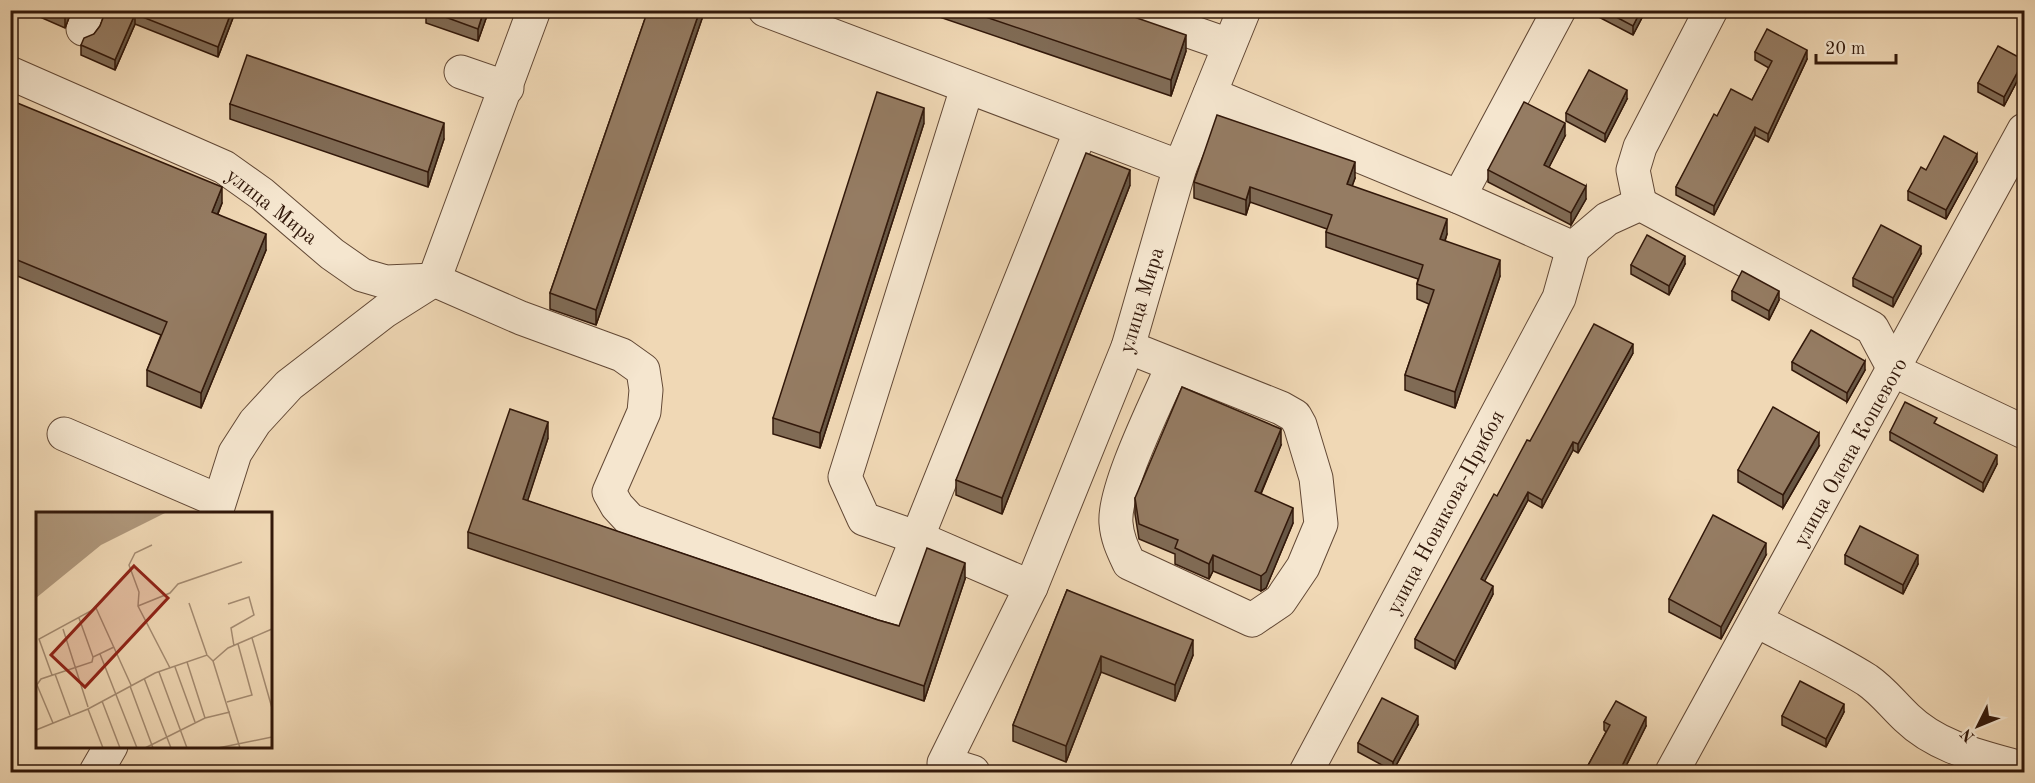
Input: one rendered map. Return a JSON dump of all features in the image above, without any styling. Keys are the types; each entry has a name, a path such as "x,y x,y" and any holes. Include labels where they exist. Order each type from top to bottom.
{"street":[{"path":"64,434 218,507 235,453 255,422 289,385 385,311 434,280 534,10"},
{"path":"765,10 967,88 1180,166"},
{"name":"улица Мира","path":"973,772 944,763 1031,587 1128,348 1180,166 1244,10"},
{"path":"1459,197 1559,10"},
{"path":"1640,204 1633,170 1640,147 1711,10"},
{"path":"1136,12 1229,45"},
{"path":"461,72 507,88"},
{"name":"улица Мира","path":"10,73 224,167 262,194 332,254 362,275 386,282 434,280"},
{"path":"967,88 845,477 864,519 918,538 1031,587"},
{"path":"1210,94 1459,197 1573,248 1607,219 1640,204"},
{"path":"434,280 521,318 622,355 643,370 645,412 609,492 630,520 885,618 1081,130"},
{"name":"улица Олена Кошевого","path":"1672,772 2025,130"},
{"path":"1640,204 1872,328 1895,370 2025,432"},
{"name":"улица Новикова-Прибоя","path":"1306,772 1559,298 1573,248"},
{"path":"1128,348 1173,365 1281,408 1295,416 1300,425 1316,478 1321,524 1303,567 1280,601 1252,620 1129,563 1120,543 1116,521 1127,472 1173,365"},
{"path":"1757,621 1866,679 1885,693 1908,719 1934,737 1972,756 2025,769"},
{"path":"96,772 110,747"}],"building":[{"path":"47,10 68,10 65,18"},
{"path":"106,10 232,10 218,47 135,14 115,60 81,45 84,38 94,34 100,26"},
{"path":"426,10 484,10 478,29"},
{"path":"648,10 700,10 596,310 550,293"},
{"path":"965,10 1114,10 1186,35 1171,80"},
{"path":"1603,10 1641,10 1633,26"},
{"path":"1767,29 1807,50 1768,134 1755,127 1714,206 1676,187 1714,114 1717,116 1731,89 1752,100 1772,61 1755,52"},
{"path":"1998,46 2024,60 2004,97 1978,83"},
{"path":"247,55 444,123 428,172 230,104"},
{"path":"1589,70 1627,90 1605,134 1566,113"},
{"path":"877,92 924,108 820,433 773,418"},
{"path":"10,100 222,187 212,212 266,234 201,393 147,370 167,322 10,257"},
{"path":"1524,102 1565,123 1544,165 1586,186 1571,213 1488,170"},
{"path":"1217,115 1355,162 1347,184 1447,219 1440,239 1500,260 1455,392 1405,375 1434,290 1417,284 1423,265 1326,232 1332,215 1250,187 1246,200 1194,182"},
{"path":"1944,136 1977,154 1946,210 1908,191 1921,167 1926,170"},
{"path":"1086,153 1130,170 1002,498 956,480"},
{"path":"1881,225 1921,246 1893,298 1853,278"},
{"path":"1647,235 1685,256 1669,286 1631,265"},
{"path":"1742,271 1779,291 1769,311 1732,291"},
{"path":"1594,324 1633,344 1578,444 1573,442 1542,500 1528,492 1481,579 1493,586 1455,661 1415,639 1494,494 1497,496 1527,440 1530,441"},
{"path":"1811,330 1865,361 1847,393 1792,362"},
{"path":"1182,387 1281,429 1255,491 1293,508 1266,572 1261,576 1213,555 1209,564 1175,548 1178,540 1139,524 1135,498"},
{"path":"1905,402 1937,418 1934,423 1997,455 1983,483 1890,432"},
{"path":"1773,407 1819,433 1783,495 1738,470"},
{"path":"510,409 548,422 523,499 878,620 899,626 927,548 965,563 924,686 468,532"},
{"path":"1713,515 1766,543 1721,627 1669,599"},
{"path":"1860,526 1918,555 1903,585 1845,555"},
{"path":"1067,590 1193,640 1175,685 1101,656 1066,746 1013,725"},
{"path":"1800,681 1844,704 1826,739 1782,716"},
{"path":"1382,698 1418,716 1393,762 1358,743"},
{"path":"1616,701 1646,717 1619,772 1585,771 1610,725 1604,722"}]}
